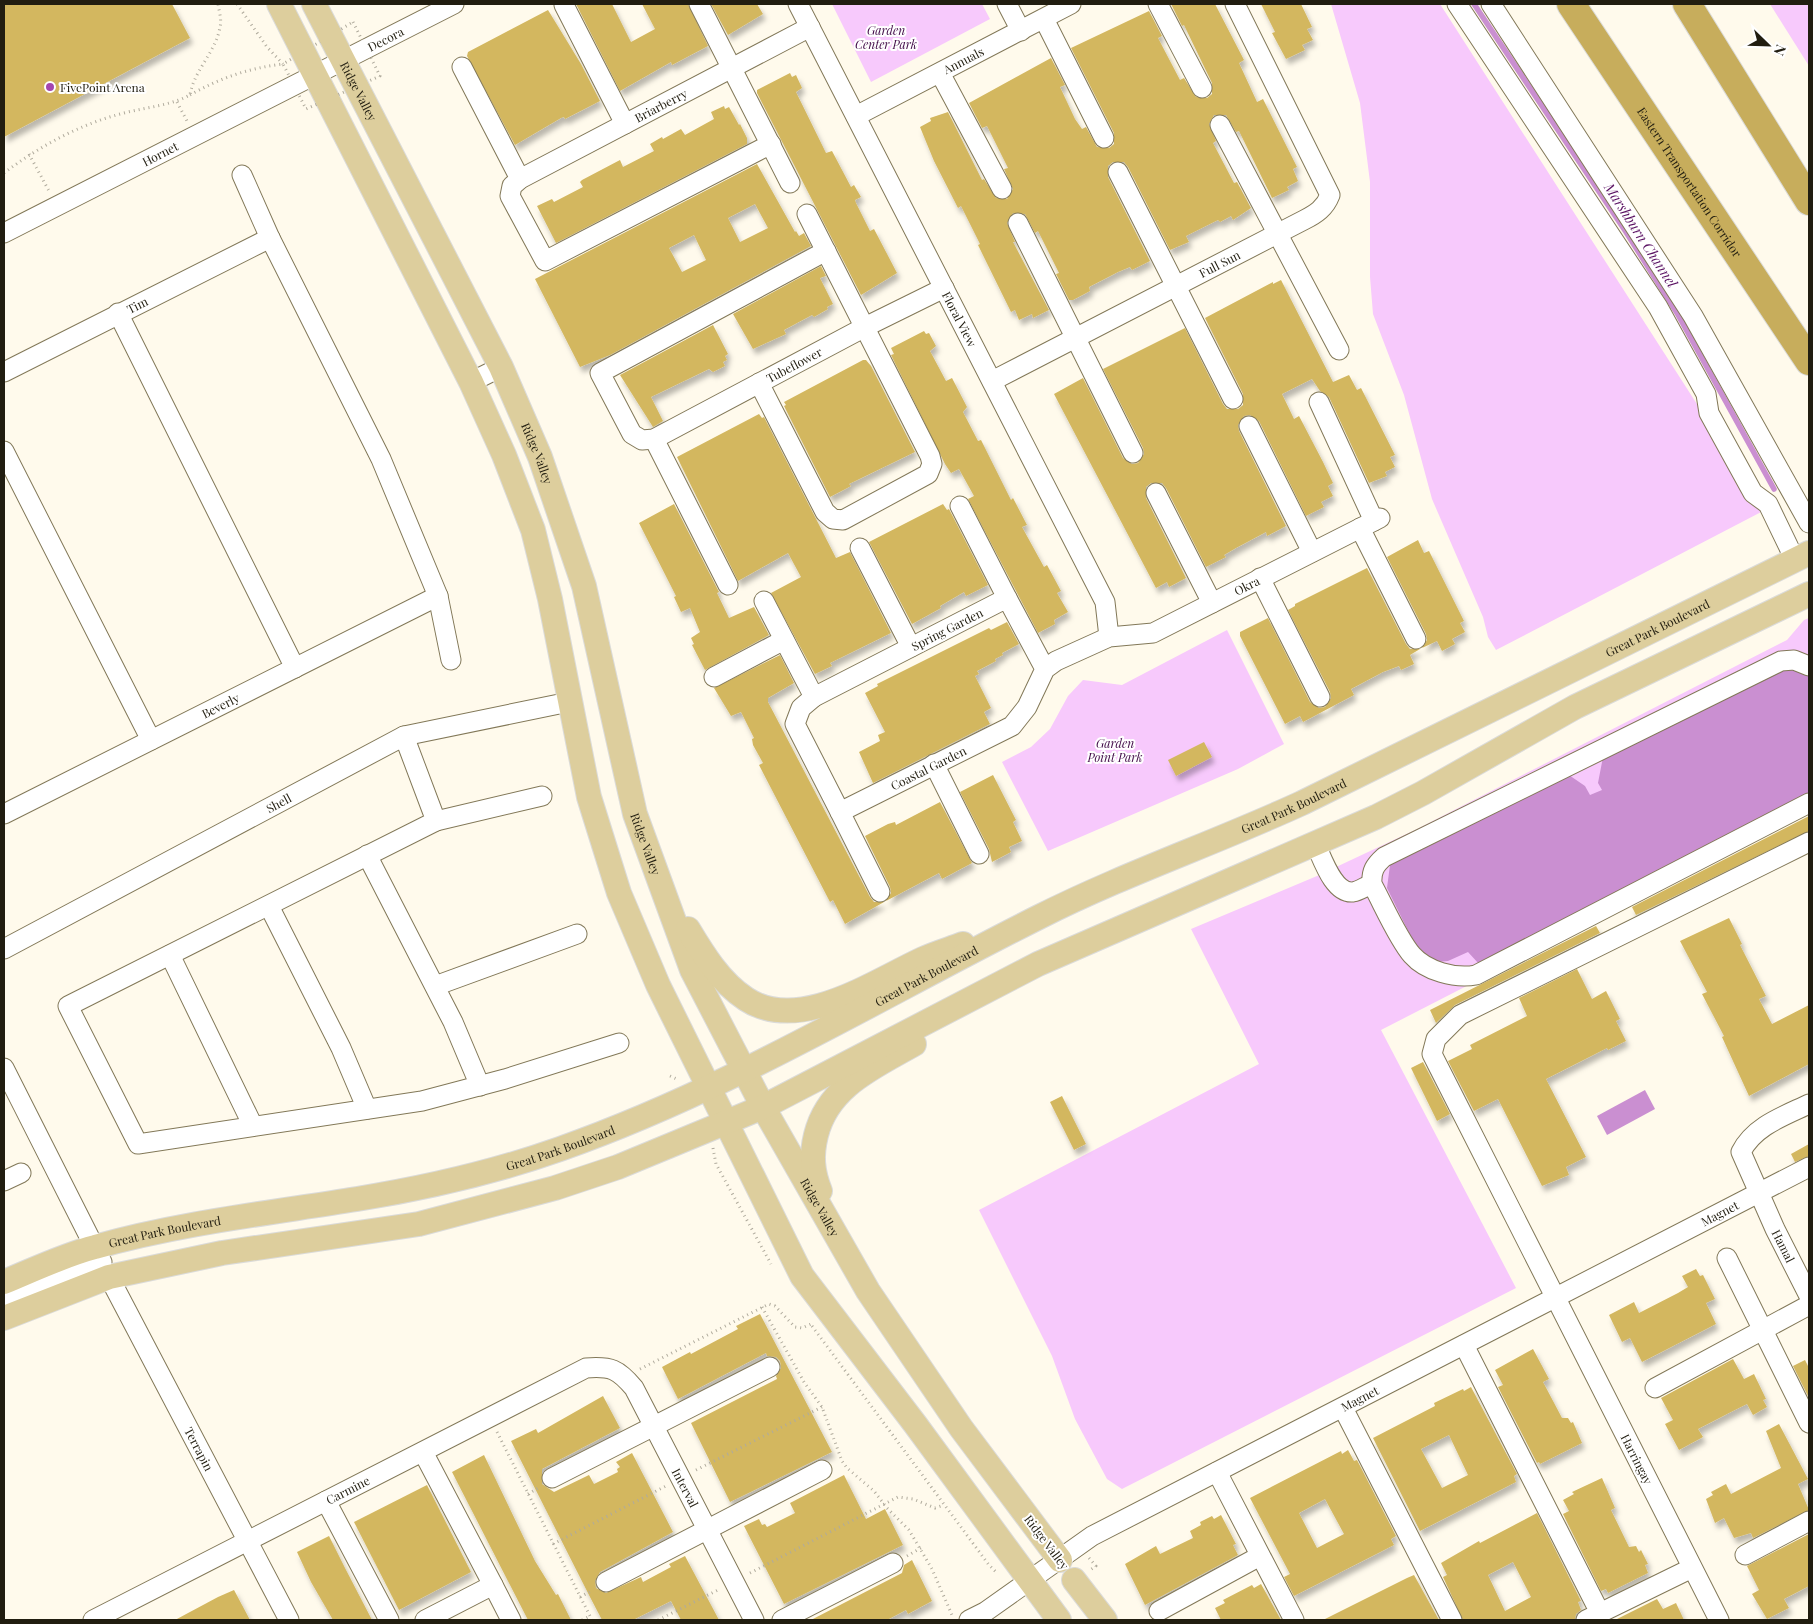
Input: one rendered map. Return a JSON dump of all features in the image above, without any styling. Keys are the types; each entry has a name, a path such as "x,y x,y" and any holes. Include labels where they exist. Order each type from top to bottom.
{"highway":[{"name":"Eastern Transportation Corridor","path":"1571,4 1809,361"},
{"path":"1687,4 1809,202"}],"main road":[{"path":"279,4 316,73 471,382 504,455 533,530 550,599 589,797 619,893 658,985 708,1089 802,1276 915,1424 1059,1620"},
{"name":"Ridge Valley","path":"314,4 501,367 540,457 584,586 636,814 659,883 692,970 762,1107 868,1291 961,1428 1060,1560"},
{"name":"Great Park Boulevard","path":"4,1282 93,1247 202,1224 360,1199 440,1183 558,1150 708,1089 942,969 1040,916 1115,882 1240,831 1302,803 1802,557"},
{"path":"4,1318 109,1277 222,1253 419,1224 490,1206 618,1167 762,1107 1038,964 1315,843 1423,793 1575,707 1809,594"},
{"path":"659,883 707,960 735,991 759,1005 774,1010 819,1006 846,996 926,958 1040,916"},
{"path":"844,1250 815,1178 812,1162 818,1126 835,1096 861,1075 1110,932"},
{"name":"Ridge Valley","path":"1074,1580 1105,1620"}],"street":[{"name":"Decora","path":"316,73 454,4"},
{"path":"699,4 790,183"},
{"name":"Floral View","path":"798,4 1105,602 1109,637"},
{"path":"1007,4 1021,31"},
{"name":"Annuals","path":"856,116 1071,4"},
{"path":"1158,4 1202,88"},
{"name":"Full Sun","path":"992,381 1319,212 1330,195 1235,4"},
{"path":"1457,4 1658,307 1706,394 1709,413 1753,493 1768,504 1802,557"},
{"path":"1491,4 1693,316 1809,523"},
{"path":"564,5 625,124"},
{"path":"1044,19 1104,138"},
{"name":"Briarberry","path":"516,183 810,27"},
{"path":"462,67 516,183 510,196 545,261 771,144"},
{"name":"Hornet","path":"4,232 316,73"},
{"path":"940,73 1002,189"},
{"path":"1220,124 1339,350"},
{"path":"1118,172 1233,399"},
{"path":"242,174 270,238 382,459 438,596 451,660"},
{"path":"759,383 825,512 833,519 843,520 928,474 932,464 930,456 807,214"},
{"path":"1018,223 1133,453"},
{"name":"Tim","path":"4,372 270,238"},
{"path":"728,585 648,440 632,434 600,373 826,251"},
{"name":"Tubeflower","path":"648,440 944,288"},
{"path":"118,313 295,668"},
{"path":"471,382 501,367"},
{"path":"1319,402 1371,522 1416,639"},
{"path":"1249,426 1312,552"},
{"path":"4,451 151,740"},
{"path":"1156,494 1212,603"},
{"path":"960,506 1045,669 1056,661 1109,637"},
{"name":"Okra","path":"1109,637 1153,633 1371,522"},
{"path":"860,548 911,647"},
{"path":"1260,578 1320,696"},
{"name":"Beverly","path":"4,813 438,596"},
{"name":"Spring Garden","path":"814,697 1007,598"},
{"path":"764,601 814,697 801,708 795,724 880,892"},
{"path":"714,677 784,640"},
{"path":"1809,666 1794,660 1781,661 1393,853 1375,865 1371,876 1372,884 1411,954 1422,965 1463,978 1476,975 1809,803"},
{"name":"Coastal Garden","path":"840,812 1012,726 1027,707 1045,669"},
{"name":"Shell","path":"4,949 404,736 569,702"},
{"path":"404,736 436,821"},
{"path":"934,764 979,854"},
{"path":"542,796 436,821 68,1006 138,1144 422,1101 480,1086 619,1043"},
{"name":"Harringay","path":"1719,1620 1432,1054 1436,1039 1460,1015 1809,842"},
{"path":"1315,843 1337,884 1344,890 1353,892 1372,884"},
{"path":"367,855 454,1022 480,1086"},
{"path":"268,906 341,1048 367,1109"},
{"path":"435,986 577,934"},
{"path":"170,955 253,1126"},
{"path":"4,1068 102,1262 4,1303"},
{"name":"Hamal","path":"1809,1104 1765,1126 1747,1139 1741,1152 1759,1194 1809,1296"},
{"name":"Magnet","path":"970,1620 985,1612 1092,1536 1809,1168"},
{"path":"4,1181 21,1173"},
{"path":"1726,1258 1809,1423"},
{"name":"Terrapin","path":"109,1277 249,1540 289,1620"},
{"path":"1655,1388 1809,1305"},
{"path":"1464,1345 1593,1617 1692,1568"},
{"name":"Carmine","path":"93,1620 586,1368 606,1367"},
{"name":"Interval","path":"606,1367 624,1377 634,1388 754,1620"},
{"path":"552,1478 770,1367"},
{"path":"1343,1408 1452,1620"},
{"path":"423,1452 510,1620"},
{"path":"606,1582 822,1470"},
{"path":"1217,1472 1294,1620"},
{"path":"326,1501 389,1620"},
{"path":"1745,1555 1809,1521"},
{"path":"1159,1611 1260,1556"},
{"name":"Ridge Valley","path":"1060,1560 1074,1580"},
{"path":"782,1620 893,1563"},
{"path":"425,1620 493,1585"}],"path":[{"path":"190,95 192,86 217,42 221,25 218,4"},
{"path":"4,174 29,154 91,124 124,113 177,102 226,76 261,66 283,64 267,47 237,4"},
{"path":"29,154 56,206"},
{"path":"624,1377 769,1304 775,1306 795,1327 802,1328 811,1324"},
{"path":"762,1307 804,1382 822,1407 842,1461 847,1468 874,1491 910,1530 919,1544 954,1620"},
{"path":"553,1544 822,1407"},
{"path":"490,1418 591,1618 582,1620"},
{"path":"658,1620 884,1504 905,1496 935,1508 944,1505"}],"green space":[{"name":"Garden Center Park","path":"832,4 982,4 990,19 871,82"},
{"path":"1331,4 1440,4 1765,510 1496,650 1488,637 1483,617 1432,499 1404,395 1373,314 1370,277 1370,182 1360,103"},
{"path":"1770,4 1809,4 1809,66"},
{"path":"1809,618 1809,810 1381,1030 1516,1288 1122,1489 1107,1479 1075,1419 1052,1356 979,1210 1259,1064 1191,929 1317,876 1417,829 1787,640 1804,620"},
{"name":"Garden Point Park","path":"1227,630 1284,744 1238,769 1048,851 1002,762 1031,747 1050,729 1068,696 1083,680 1122,685"}],"shaded area":[{"path":"1795,668 1809,674 1809,793 1479,964 1468,952 1448,961 1436,962 1423,955 1414,943 1387,888 1390,865 1495,808 1566,773 1585,786 1590,795 1602,790 1598,783 1603,757 1783,669"},
{"path":"1645,1090 1655,1109 1607,1135 1597,1116"}],"building":[{"name":"FivePoint Arena","path":"4,4 172,4 190,38 4,137"},
{"path":"576,4 612,4 631,42 655,29 642,4 688,4 708,46 672,65 671,62 620,91"},
{"path":"711,4 757,4 763,14 728,35"},
{"path":"1171,4 1215,4 1244,60 1239,63 1257,102 1263,99 1297,167 1293,169 1298,181 1287,187 1289,190 1272,198 1239,131 1236,132 1226,115 1214,115 1209,124 1216,141 1213,143 1234,183 1237,182 1251,208 1233,220 1231,216 1220,222 1218,220 1186,236 1189,242 1170,250 1128,167 1124,162 1113,162 1108,166 1108,177 1150,261 1132,270 1130,267 1118,272 1089,287 1090,291 1073,300 1069,300 1056,274 1059,273 1038,231 1035,233 1025,214 1013,213 1007,223 1015,242 1013,242 1049,310 1033,318 1032,314 1019,320 1015,310 1011,312 961,206 958,208 934,161 920,127 931,121 930,118 948,112 982,180 984,179 996,198 1007,199 1013,189 1004,169 1008,168 987,126 982,128 969,103 1051,58 1065,85 1060,87 1075,119 1082,129 1086,127 1097,147 1109,148 1114,144 1114,133 1071,48 1149,11 1162,36 1158,38 1180,80 1184,78 1196,97 1207,98 1212,94 1212,83 1184,25 1182,26"},
{"path":"1261,4 1301,4 1312,27 1307,29 1313,40 1302,45 1305,50 1286,59 1272,33 1275,32"},
{"path":"548,10 581,64 600,101 565,119 564,117 561,118 515,145 467,56 468,52"},
{"path":"790,73 792,77 796,75 802,88 796,92 826,153 832,151 851,187 854,185 861,197 855,200 856,203 870,231 874,229 897,273 861,295 757,93 757,90"},
{"path":"724,106 725,109 729,107 740,124 747,138 747,144 556,243 537,206 552,199 554,202 583,187 580,182 582,180 620,160 623,167 654,151 650,144 662,137 663,139 681,129 685,135 714,119 711,112"},
{"path":"757,164 795,232 799,236 804,233 811,246 610,355 580,367 535,279","holes":["755,204 768,228 740,242 728,218","694,235 706,260 682,272 669,248"]},
{"path":"821,266 826,276 820,278 833,304 814,317 812,315 784,330 786,334 753,349 733,314"},
{"path":"1281,280 1333,382 1349,375 1357,390 1361,388 1395,455 1390,457 1395,467 1385,472 1387,476 1369,483 1329,397 1320,391 1312,379 1282,394 1294,419 1299,416 1323,462 1333,483 1328,486 1333,496 1321,502 1324,507 1306,516 1259,421 1250,415 1244,416 1238,425 1239,431 1286,526 1267,536 1266,532 1206,567 1166,488 1162,483 1151,483 1146,487 1146,498 1186,578 1169,587 1167,582 1156,588 1054,394 1083,378 1123,458 1132,464 1138,463 1144,454 1143,448 1103,369 1185,328 1223,404 1227,409 1238,409 1243,405 1243,394 1205,318 1273,282 1273,284"},
{"path":"713,325 728,354 725,356 727,360 723,362 725,366 713,372 709,369 651,397 663,421 653,427 620,375"},
{"path":"924,331 926,334 929,333 936,346 930,351 946,381 952,378 967,407 963,412 978,441 981,440 1011,500 1013,498 1027,525 1022,527 1044,567 1047,565 1061,591 1057,593 1068,612 1054,620 1055,624 1038,633 968,499 974,496 959,469 951,473 945,464 891,355 894,354 891,348"},
{"path":"866,360 871,366 915,452 849,484 851,486 830,497 784,406 786,405 784,402"},
{"path":"759,414 762,418 764,417 836,558 850,552 891,633 830,663 832,666 815,674 771,593 801,577 788,553 738,581 677,457"},
{"path":"674,504 719,592 717,593 729,618 754,607 769,635 705,670 692,645 694,644 691,638 700,632 690,608 681,612 674,597 676,596 639,523"},
{"path":"943,504 947,510 949,509 988,585 966,596 964,592 940,606 941,608 912,624 869,542"},
{"path":"1418,540 1424,553 1429,551 1464,621 1460,623 1465,632 1452,639 1455,644 1442,651 1437,641 1422,648 1427,640 1426,634 1387,557"},
{"path":"1367,568 1406,644 1410,649 1420,649 1410,655 1414,664 1401,670 1399,666 1383,672 1351,689 1354,695 1303,722 1300,716 1285,724 1240,636 1240,632 1268,618 1310,702 1319,708 1325,707 1331,698 1330,692 1288,610 1295,606 1295,604"},
{"path":"1007,622 1019,644 1002,653 1003,655 995,659 996,661 977,671 979,674 975,676 991,708 984,712 990,724 873,783 859,752 880,741 878,735 885,732 865,693 878,686 877,684 989,628 991,630"},
{"path":"780,655 794,683 768,698 768,702 870,897 874,902 884,902 845,924 833,900 830,902 759,765 763,763 753,745 752,739 754,738 741,712 731,716 714,688"},
{"path":"1204,742 1212,757 1176,776 1168,760"},
{"path":"993,775 1016,820 1013,822 1022,841 1009,847 1011,852 992,862 989,849 960,792"},
{"path":"940,802 972,863 942,879 939,873 886,901 891,893 890,887 865,836 888,824 895,822 896,825"},
{"path":"1809,816 1809,831 1636,915 1632,907"},
{"path":"1729,918 1742,944 1740,945 1766,996 1759,999 1772,1024 1809,1005 1809,1064 1749,1096 1722,1037 1724,1036 1702,994 1707,992 1680,941"},
{"path":"1596,926 1600,933 1455,1005 1436,1023 1430,1010"},
{"path":"1577,969 1592,999 1606,991 1620,1019 1616,1021 1626,1041 1608,1050 1607,1048 1546,1079 1586,1157 1566,1167 1569,1175 1542,1186 1498,1099 1474,1111 1448,1061 1472,1049 1470,1045 1527,1016 1519,998"},
{"path":"1423,1062 1450,1114 1437,1121 1411,1068"},
{"path":"1062,1096 1086,1144 1074,1150 1050,1102"},
{"path":"1809,1144 1809,1156 1795,1162 1791,1154"},
{"path":"1696,1269 1700,1276 1703,1275 1715,1299 1706,1303 1716,1324 1642,1362 1630,1338 1622,1342 1609,1315 1634,1302 1639,1313 1678,1293 1688,1287 1682,1276"},
{"path":"760,1314 832,1452 730,1502 691,1423 777,1379 776,1376 781,1368 780,1361 776,1357 767,1356 766,1353 678,1399 662,1367 738,1329 736,1326"},
{"path":"1533,1349 1549,1379 1543,1382 1562,1418 1568,1418 1571,1423 1573,1422 1582,1443 1540,1464 1539,1462 1537,1463 1498,1387 1503,1385 1495,1370"},
{"path":"1733,1359 1744,1379 1754,1374 1766,1399 1763,1400 1767,1407 1753,1415 1747,1404 1698,1429 1703,1437 1679,1450 1665,1424 1673,1420 1661,1398"},
{"path":"1805,1360 1809,1368 1809,1398 1793,1366"},
{"path":"1471,1387 1517,1474 1514,1476 1516,1482 1420,1531 1373,1438 1435,1406 1434,1403 1463,1389 1464,1391","holes":["1449,1435 1468,1475 1442,1488 1421,1449"]},
{"path":"603,1396 620,1428 542,1469 542,1484 554,1492 589,1475 594,1484 618,1472 617,1469 620,1467 616,1462 632,1453 673,1532 600,1572 595,1581 596,1588 606,1593 641,1577 643,1582 671,1567 669,1564 685,1556 719,1620 681,1620 671,1601 633,1620 602,1620 590,1597 511,1441 536,1429 538,1433"},
{"path":"1779,1424 1808,1479 1798,1484 1809,1510 1753,1538 1751,1533 1734,1538 1724,1518 1715,1523 1706,1499 1713,1495 1711,1492 1726,1484 1731,1494 1781,1468 1766,1431"},
{"path":"1348,1450 1354,1461 1357,1460 1396,1536 1391,1539 1394,1545 1294,1596 1284,1577 1290,1574 1250,1498 1341,1451 1342,1454","holes":["1325,1499 1344,1534 1317,1548 1299,1513"]},
{"path":"484,1455 535,1561 556,1595 558,1594 571,1620 528,1620 452,1472"},
{"path":"844,1475 866,1519 885,1509 903,1545 784,1604 744,1526 759,1519 762,1525 765,1524 767,1527 795,1513 790,1503"},
{"path":"1602,1478 1615,1508 1611,1510 1629,1547 1636,1546 1639,1552 1641,1550 1648,1564 1645,1565 1648,1573 1608,1593 1606,1589 1601,1591 1563,1514 1569,1511 1563,1500 1574,1494 1572,1492"},
{"path":"427,1485 471,1572 399,1610 354,1522"},
{"path":"1537,1513 1581,1601 1578,1602 1581,1610 1576,1614 1575,1620 1463,1620 1443,1577 1447,1575 1441,1563 1479,1541 1480,1543","holes":["1513,1562 1531,1597 1505,1611 1488,1575"]},
{"path":"1221,1515 1236,1544 1233,1545 1238,1555 1145,1605 1125,1564 1156,1546 1160,1554 1193,1538 1190,1531 1201,1525 1200,1522 1212,1516 1214,1519"},
{"path":"1809,1534 1809,1586 1784,1599 1789,1608 1767,1619 1752,1594 1759,1590 1747,1566"},
{"path":"329,1536 372,1620 333,1620 311,1582 297,1552"},
{"path":"912,1560 932,1601 908,1614 906,1610 887,1620 811,1620 902,1573 904,1565"},
{"path":"1414,1575 1439,1620 1323,1620 1407,1578"},
{"path":"1261,1584 1281,1620 1221,1620 1215,1608 1225,1603 1223,1600 1252,1585 1254,1588"},
{"path":"234,1590 250,1620 175,1620 218,1597"},
{"path":"1657,1599 1663,1609 1676,1603 1684,1620 1615,1620"}],"waterway":[{"name":"Marshburn Channel","path":"1474,4 1626,232 1677,313 1774,489"}],"place":[{"name":"FivePoint Arena","path":"50,87"}]}
